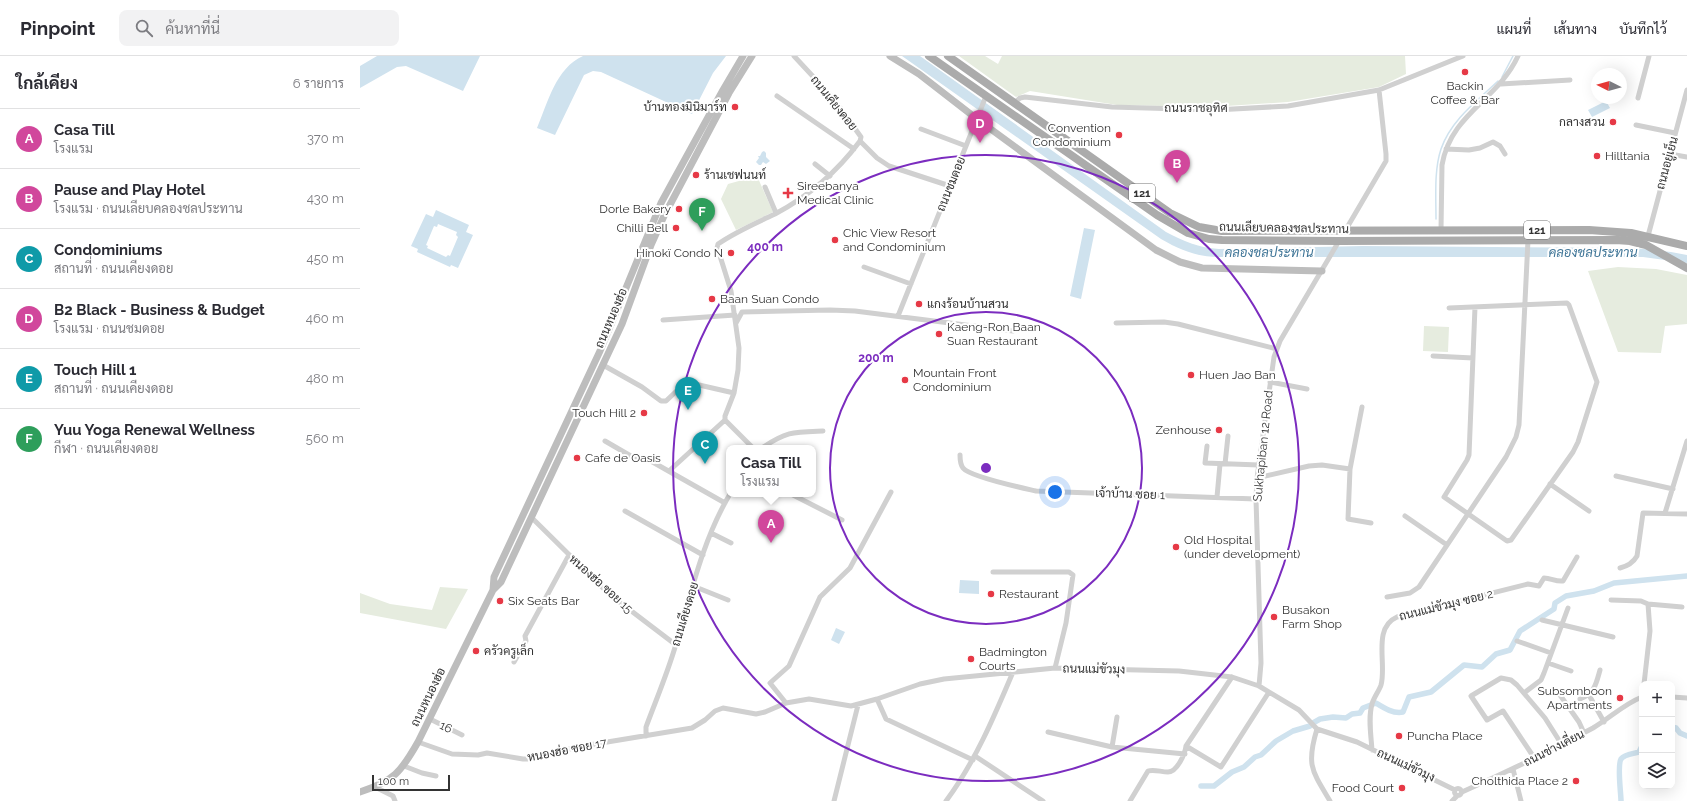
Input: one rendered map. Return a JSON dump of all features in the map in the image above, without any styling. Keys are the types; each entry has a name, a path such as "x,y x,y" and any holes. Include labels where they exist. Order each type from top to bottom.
{"main road":[{"name":"ถนนเลียบคลองชลประทาน","path":"930,56 1157,215 1188,233 1208,239 1323,241 1616,240 1646,245 1685,268"},
{"name":"ถนนเลียบคลองชลประทาน","path":"948,56 1170,213 1187,222 1204,228 1222,231 1589,230 1630,233 1687,246"},
{"path":"1008,111 1014,103"},
{"path":"1323,241 1334,239 1338,236 1335,232 1324,231"},
{"path":"1349,231 1351,234 1370,235 1380,241"}],"street":[{"name":"ถนนหนองฮ่อ","path":"360,792 375,787 393,778 404,766 430,719 492,590 494,577 597,359 661,204 723,90 744,56"},
{"name":"ถนนหนองฮ่อ","path":"492,590 501,582 604,362 631,301 651,245 668,207 729,93 752,56"},
{"name":"ถนนเคียงดอย","path":"725,420 725,416 734,393 739,361 736,322 731,291 718,244 806,195 830,176 854,149 861,137 833,98 794,56"},
{"path":"890,56 919,74 977,120 1156,250 1176,260 1202,268 1213,269 1324,269"},
{"name":"ถนนราชอุทิศ","path":"1014,103 1020,98 1026,97 1112,107 1215,110 1288,106 1379,90 1462,56"},
{"path":"1441,230 1441,174 1446,149 1460,124 1471,111 1501,84 1510,73 1518,56"},
{"path":"1638,98 1649,56"},
{"path":"1501,84 1570,80"},
{"path":"1349,231 1386,161 1379,90"},
{"name":"ถนนอยู่เย็น","path":"1648,236 1687,90"},
{"path":"777,96 854,149"},
{"name":"ถนนชมดอย","path":"898,316 986,96"},
{"path":"1636,125 1675,133"},
{"path":"921,129 966,146"},
{"path":"860,141 877,158 889,166 950,186"},
{"path":"1446,149 1469,150 1480,148 1493,142 1500,146 1504,154"},
{"path":"1670,154 1687,158"},
{"path":"815,164 830,176"},
{"path":"765,188 776,213"},
{"path":"661,204 668,207"},
{"path":"1387,597 1410,593 1419,587 1467,513 1506,457 1516,437 1519,425 1528,240"},
{"name":"Sukhapiban 12 Road","path":"1259,686 1261,663 1260,598 1256,498 1258,465 1272,364 1277,349 1339,241"},
{"path":"864,267 911,284"},
{"path":"1449,308 1525,305 1567,304 1597,382 1578,442 1573,452 1511,540 1507,541 1444,497 1467,460 1469,454 1475,307"},
{"path":"736,322 742,312 830,310 898,316 1013,331"},
{"path":"663,320 735,315"},
{"path":"1116,323 1164,322 1178,324 1277,349"},
{"path":"1432,356 1474,358"},
{"path":"597,359 604,362 661,401 666,401 686,382 734,393"},
{"path":"1270,382 1306,389"},
{"path":"1362,407 1350,469 1348,519 1371,523"},
{"path":"669,472 725,420 750,445"},
{"path":"767,445 781,436 792,432 823,431"},
{"path":"1217,497 1228,436"},
{"path":"605,441 636,459 649,460 725,503"},
{"path":"1665,513 1687,441"},
{"path":"1207,446 1205,463 1258,465"},
{"name":"เจ้าบ้าน ซอย 1","path":"960,455 962,465 966,471 1036,491 1256,498"},
{"path":"1257,478 1309,466 1322,465 1350,469"},
{"path":"1616,476 1672,489"},
{"path":"1550,484 1589,511"},
{"path":"537,485 544,489"},
{"path":"786,703 770,682 789,666 820,597 850,568 891,492"},
{"name":"ถนนเคียงดอย","path":"646,736 646,728 676,645 710,533 728,497"},
{"path":"797,497 842,520"},
{"path":"625,511 703,555"},
{"path":"1620,568 1626,567 1633,562 1637,556 1643,513 1687,514"},
{"path":"1405,516 1447,545"},
{"name":"หนองฮ่อ ซอย 15","path":"531,517 609,594 676,645"},
{"path":"710,533 730,543"},
{"path":"514,662 526,641 525,636 569,555"},
{"name":"ถนนแม่ขัวมุง ซอย 2","path":"1372,750 1370,712 1372,703 1381,685 1382,652 1385,629 1388,623 1398,617 1528,584 1539,586 1544,578 1559,582 1563,581 1578,557"},
{"path":"993,572 1069,572 1072,575 1066,623 1055,668"},
{"path":"693,586 728,600"},
{"path":"1611,600 1641,601 1648,604 1682,607"},
{"path":"1644,681 1650,631 1648,604"},
{"path":"1524,693 1540,680 1548,663 1568,608"},
{"path":"1542,620 1614,637"},
{"path":"1517,641 1551,654"},
{"path":"1548,663 1571,671"},
{"name":"ถนนแม่ขัวมุง","path":"646,736 692,728 705,720 715,711 724,708 756,714 765,712 786,703 809,700 843,706 877,699 920,684 944,679 1055,668 1164,670 1232,677 1259,686 1299,710 1317,729 1357,742 1456,793 1459,789 1462,792"},
{"path":"1580,699 1589,695 1595,686 1600,670"},
{"path":"946,801 974,758 1013,672"},
{"path":"1130,801 1148,771 1172,771 1185,754 1186,746 1232,677"},
{"path":"1535,759 1503,711 1486,720 1471,696 1501,678 1511,680 1545,718 1562,744"},
{"path":"1186,746 1221,767 1269,692"},
{"path":"1560,695 1569,706 1584,733"},
{"path":"1589,695 1604,722"},
{"path":"1675,697 1687,698"},
{"name":"ถนนช่างเคี่ยน","path":"1462,792 1535,759 1604,722 1627,704 1639,698"},
{"path":"877,699 886,719 974,758 1043,801"},
{"path":"834,801 858,704"},
{"path":"1112,746 1117,717"},
{"name":"16","path":"430,719 462,734"},
{"path":"1317,729 1311,752 1311,767 1330,801"},
{"path":"1048,732 1112,746 1185,754"},
{"name":"หนองฮ่อ ซอย 17","path":"418,742 452,754 478,755 487,753 532,759 577,747 646,736"},
{"path":"404,766 422,773 436,776"},
{"path":"1514,769 1521,801"},
{"path":"375,787 393,796 395,801"},
{"path":"1452,801 1456,793"}],"shaded area":[{"path":"959,56 985,56 998,64 1002,56 1405,56 1406,74 1379,87 1288,102 1211,107 1117,105 1030,91 1016,97"},
{"path":"757,176 773,212 736,230 721,199 728,184"},
{"path":"1618,267 1656,269 1687,275 1687,324 1665,326 1661,353 1618,352 1588,271"},
{"path":"1424,326 1449,327 1448,352 1423,351"},
{"path":"440,587 468,589 446,629 360,613 360,593 390,604 432,610"}],"water":[{"path":"377,56 480,56 463,91 406,66 397,67 360,88 360,66"},
{"path":"583,56 726,56 713,73 692,114 601,72 593,71 584,75 555,135 537,128 549,97 559,77 574,61"},
{"name":"คลองชลประทาน","path":"902,56 920,56 1166,232 1198,246 1219,249 1363,246 1635,248 1687,255 1687,263 1643,257 1203,256 1182,250 1161,239"},
{"path":"1600,104 1608,104 1610,108 1592,117 1588,110"},
{"path":"764,151 766,153 766,157 770,161 766,164 763,162 759,165 756,162 759,158 758,156 760,156"},
{"path":"436,210 469,225 466,232 473,235 458,268 451,265 450,267 417,252 418,249 411,246 426,214 433,217","holes":["438,224 457,232 456,235 458,237 450,256 448,255 446,257 427,248 428,246 426,245 434,226 437,227"]},
{"path":"1084,228 1095,230 1081,299 1070,296"},
{"path":"960,580 979,581 979,594 959,593"},
{"path":"836,628 845,632 839,644 831,640"}],"waterway":[{"path":"1502,77 1513,56"},
{"path":"1436,219 1437,166 1445,139 1465,112 1498,81"},
{"path":"1313,723 1320,719 1333,717 1346,718 1352,714 1360,713 1363,708 1376,703 1385,709 1403,712 1409,697 1431,692 1464,665 1482,667 1496,654 1510,650 1520,631 1554,609 1555,603 1566,596 1594,591 1614,583 1687,576"},
{"path":"1201,786 1214,786 1232,772 1244,767 1255,757 1261,755 1276,741 1293,731 1310,726"},
{"path":"1675,728 1680,733 1687,736"},
{"path":"1621,801 1619,773 1621,759 1627,755 1639,752"}],"place":[{"name":"Backin Coffee & Bar","path":"1465,72"},
{"name":"บ้านทองมินิมาร์ท","path":"735,107"},
{"name":"กลางสวน","path":"1613,122"},
{"name":"Convention Condominium","path":"1119,135"},
{"name":"B2 Black - Business & Budget","path":"980,143"},
{"name":"Hilltania","path":"1597,156"},
{"name":"ร้านเชฟนนท์","path":"696,175"},
{"name":"Pause and Play Hotel","path":"1177,183"},
{"name":"Sireebanya Medical Clinic","path":"788,193"},
{"name":"Dorle Bakery","path":"679,209"},
{"name":"Chilli Bell","path":"676,228"},
{"name":"Yuu Yoga Renewal Wellness","path":"702,231"},
{"name":"Chic View Resort and Condominium","path":"835,240"},
{"name":"Hinokï Condo N","path":"731,253"},
{"name":"Baan Suan Condo","path":"712,299"},
{"name":"แกงร้อนบ้านสวน","path":"919,304"},
{"name":"Kaeng-Ron Baan Suan Restaurant","path":"939,334"},
{"name":"Huen Jao Ban","path":"1191,375"},
{"name":"Mountain Front Condominium","path":"905,380"},
{"name":"Touch Hill 1","path":"688,410"},
{"name":"Touch Hill 2","path":"644,413"},
{"name":"Zenhouse","path":"1219,430"},
{"name":"Cafe de Oasis","path":"577,458"},
{"name":"Condominiums","path":"705,464"},
{"name":"Casa Till","path":"771,543"},
{"name":"Old Hospital (under development)","path":"1176,547"},
{"name":"Restaurant","path":"991,594"},
{"name":"Six Seats Bar","path":"500,601"},
{"name":"Busakon Farm Shop","path":"1274,617"},
{"name":"ครัวครูเล็ก","path":"476,651"},
{"name":"Badmington Courts","path":"971,659"},
{"name":"Subsomboon Apartments","path":"1620,698"},
{"name":"Puncha Place","path":"1399,736"},
{"name":"Cholthida Place 2","path":"1576,781"},
{"name":"Food Court","path":"1402,788"}]}
